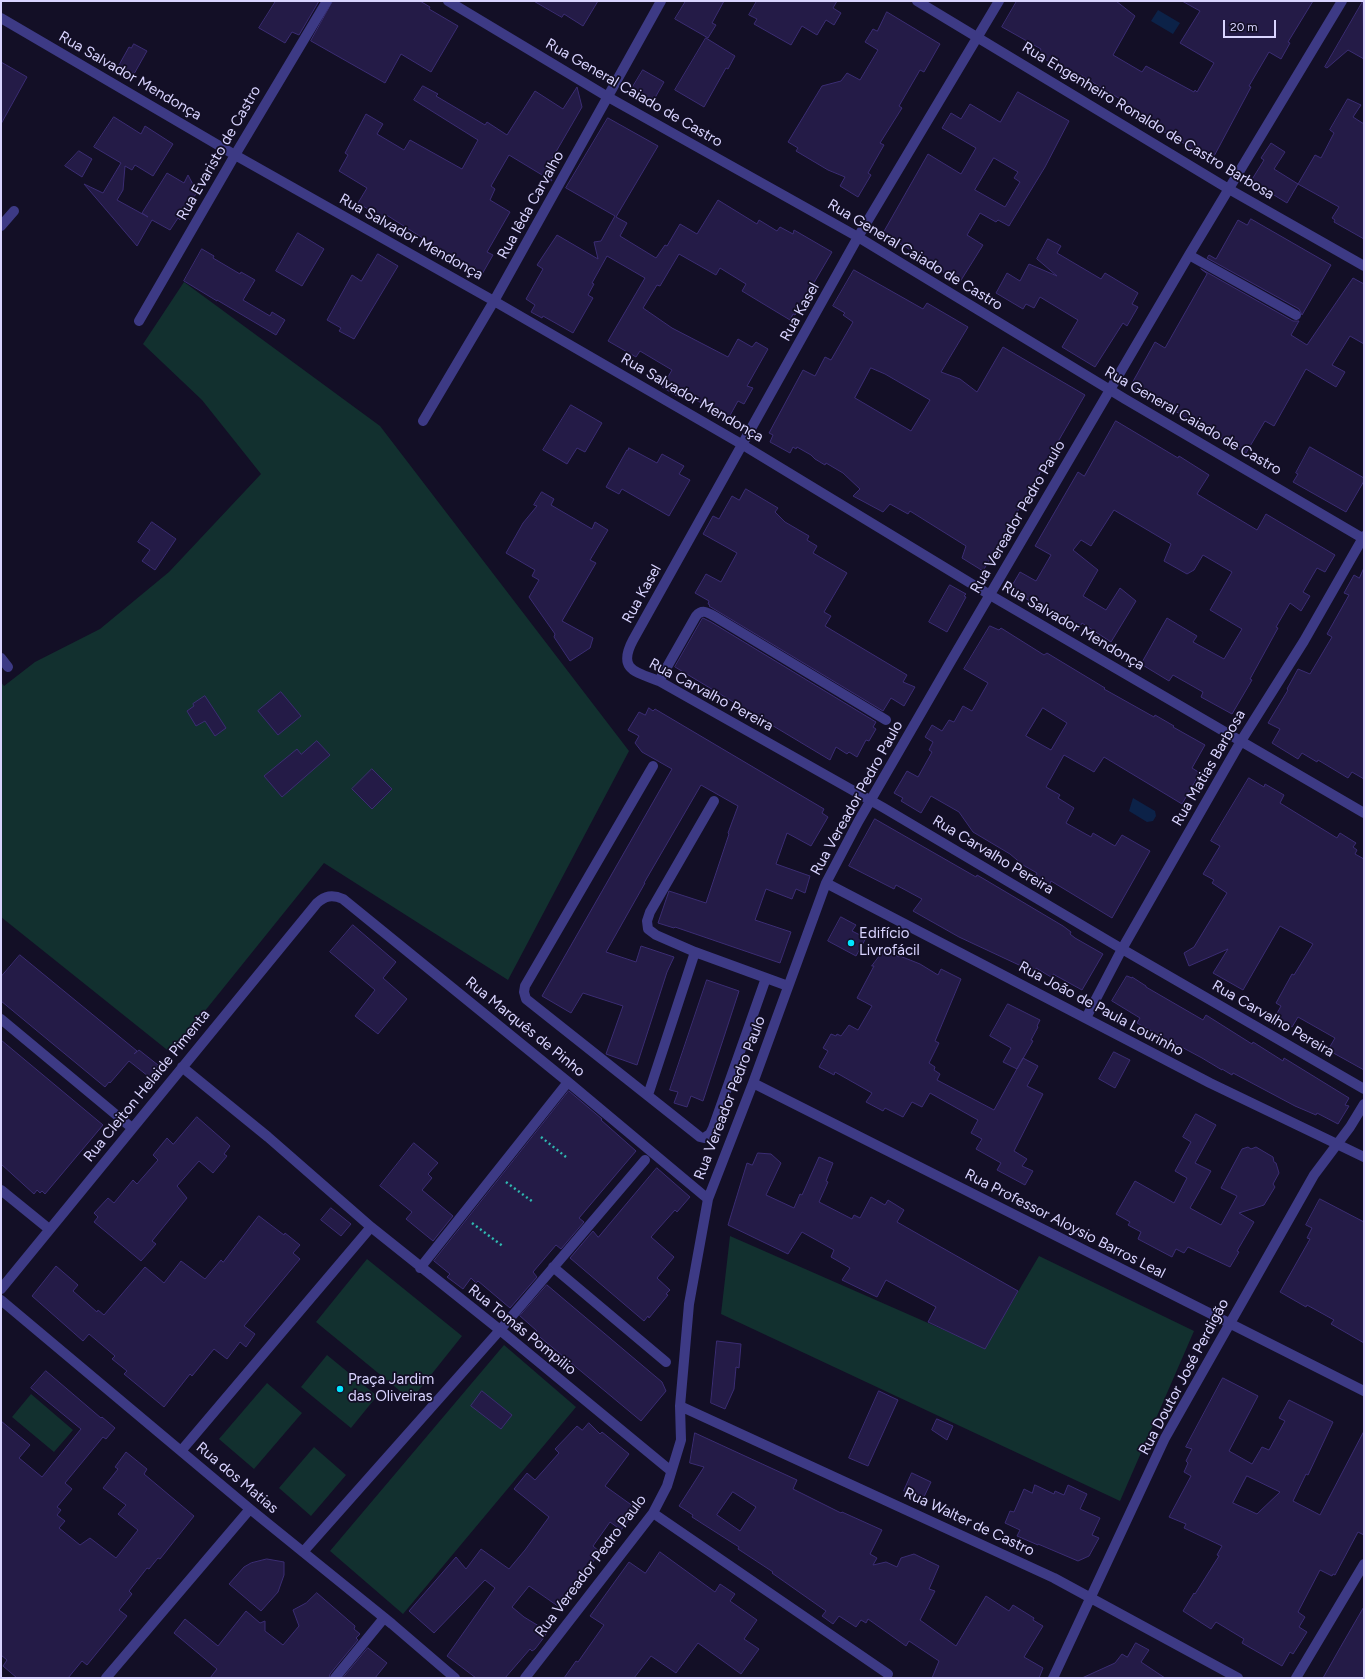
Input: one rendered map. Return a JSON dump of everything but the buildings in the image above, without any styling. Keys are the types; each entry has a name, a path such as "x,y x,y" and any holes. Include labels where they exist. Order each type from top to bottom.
{"street":[{"name":"Rua Evaristo de Castro","path":"139,321 235,155 327,1"},
{"name":"Rua General Caiado de Castro","path":"448,1 608,97 858,237 1110,390 1364,538"},
{"name":"Rua Iêda Carvalho","path":"423,421 494,301 662,1"},
{"name":"Rua Engenheiro Ronaldo de Castro Barbosa","path":"917,1 1227,188 1364,266"},
{"name":"Rua Kasel","path":"633,640 858,237 999,1"},
{"name":"Rua Vereador Pedro Paulo","path":"525,1678 653,1513 667,1486 681,1440 680,1406 689,1304 708,1199 753,1083 826,883 854,828 1227,188 1342,1"},
{"name":"Rua Salvador Mendonça","path":"1,18 235,155 494,301 743,445 990,595 1364,813"},
{"path":"1,226 14,211"},
{"path":"1188,255 1296,315"},
{"name":"Rua Matias Barbosa","path":"1086,1018 1122,949 1241,741 1304,641 1364,538"},
{"path":"659,681 696,616 700,612 704,611 886,720"},
{"name":"Rua Carvalho Pereira","path":"633,640 626,659 629,666 635,671 659,681 871,801 1364,1089"},
{"path":"1,658 8,667"},
{"path":"653,766 525,986 524,992 526,999 700,1137 704,1138 710,1134 766,978"},
{"path":"714,801 650,912 647,921 648,929 656,935 695,952 788,986"},
{"name":"Rua João de Paula Lourinho","path":"826,883 1210,1083 1364,1157"},
{"name":"Rua Marquês de Pinho","path":"317,903 322,898 328,896 337,896 343,899 568,1082 708,1199"},
{"name":"Rua Cleiton Helaide Pimenta","path":"1,1289 317,903"},
{"path":"648,1095 695,952"},
{"path":"1,1019 132,1128"},
{"name":"Rua Tomás Pompilio","path":"182,1067 268,1137 420,1268 500,1330 671,1471"},
{"path":"420,1268 568,1082"},
{"name":"Rua Professor Aloysio Barros Leal","path":"753,1083 1364,1391"},
{"name":"Rua Doutor José Perdigão","path":"1053,1678 1165,1438 1314,1174 1350,1127 1364,1104"},
{"path":"303,1552 500,1330 645,1160"},
{"path":"1,1190 49,1230"},
{"path":"181,1451 371,1227"},
{"path":"553,1267 666,1362"},
{"name":"Rua dos Matias","path":"1,1300 250,1509 384,1618 454,1678"},
{"name":"Rua Walter de Castro","path":"680,1406 1054,1578 1238,1678"},
{"path":"106,1678 250,1509"},
{"path":"653,1513 888,1674"},
{"path":"1296,1678 1364,1564"},
{"path":"335,1678 384,1618"}],"path":[{"path":"531,1128 566,1157"},
{"path":"496,1173 533,1202"},
{"path":"462,1215 504,1247"}],"green space":[{"path":"184,282 380,426 629,751 508,980 324,863 171,1053 1,917 1,682 4,686 35,662 100,629 169,572 261,474 202,400 143,344"},
{"path":"730,1236 985,1348 1039,1256 1194,1331 1120,1501 721,1314"},
{"path":"367,1259 462,1336 411,1400 316,1322"},
{"path":"504,1345 576,1407 403,1614 330,1551"},
{"path":"327,1355 377,1396 351,1428 301,1387"},
{"path":"267,1383 302,1413 254,1469 219,1439"},
{"path":"31,1394 73,1430 54,1452 12,1417"},
{"path":"314,1447 346,1475 311,1516 279,1488"}],"water":[{"path":"1158,10 1180,23 1173,34 1151,21"},
{"path":"1133,798 1155,811 1156,816 1153,821 1147,822 1129,811"}],"place":[{"name":"Edifício Livrofácil","path":"851,943"},
{"name":"Praça Jardim das Oliveiras","path":"340,1389"}]}
